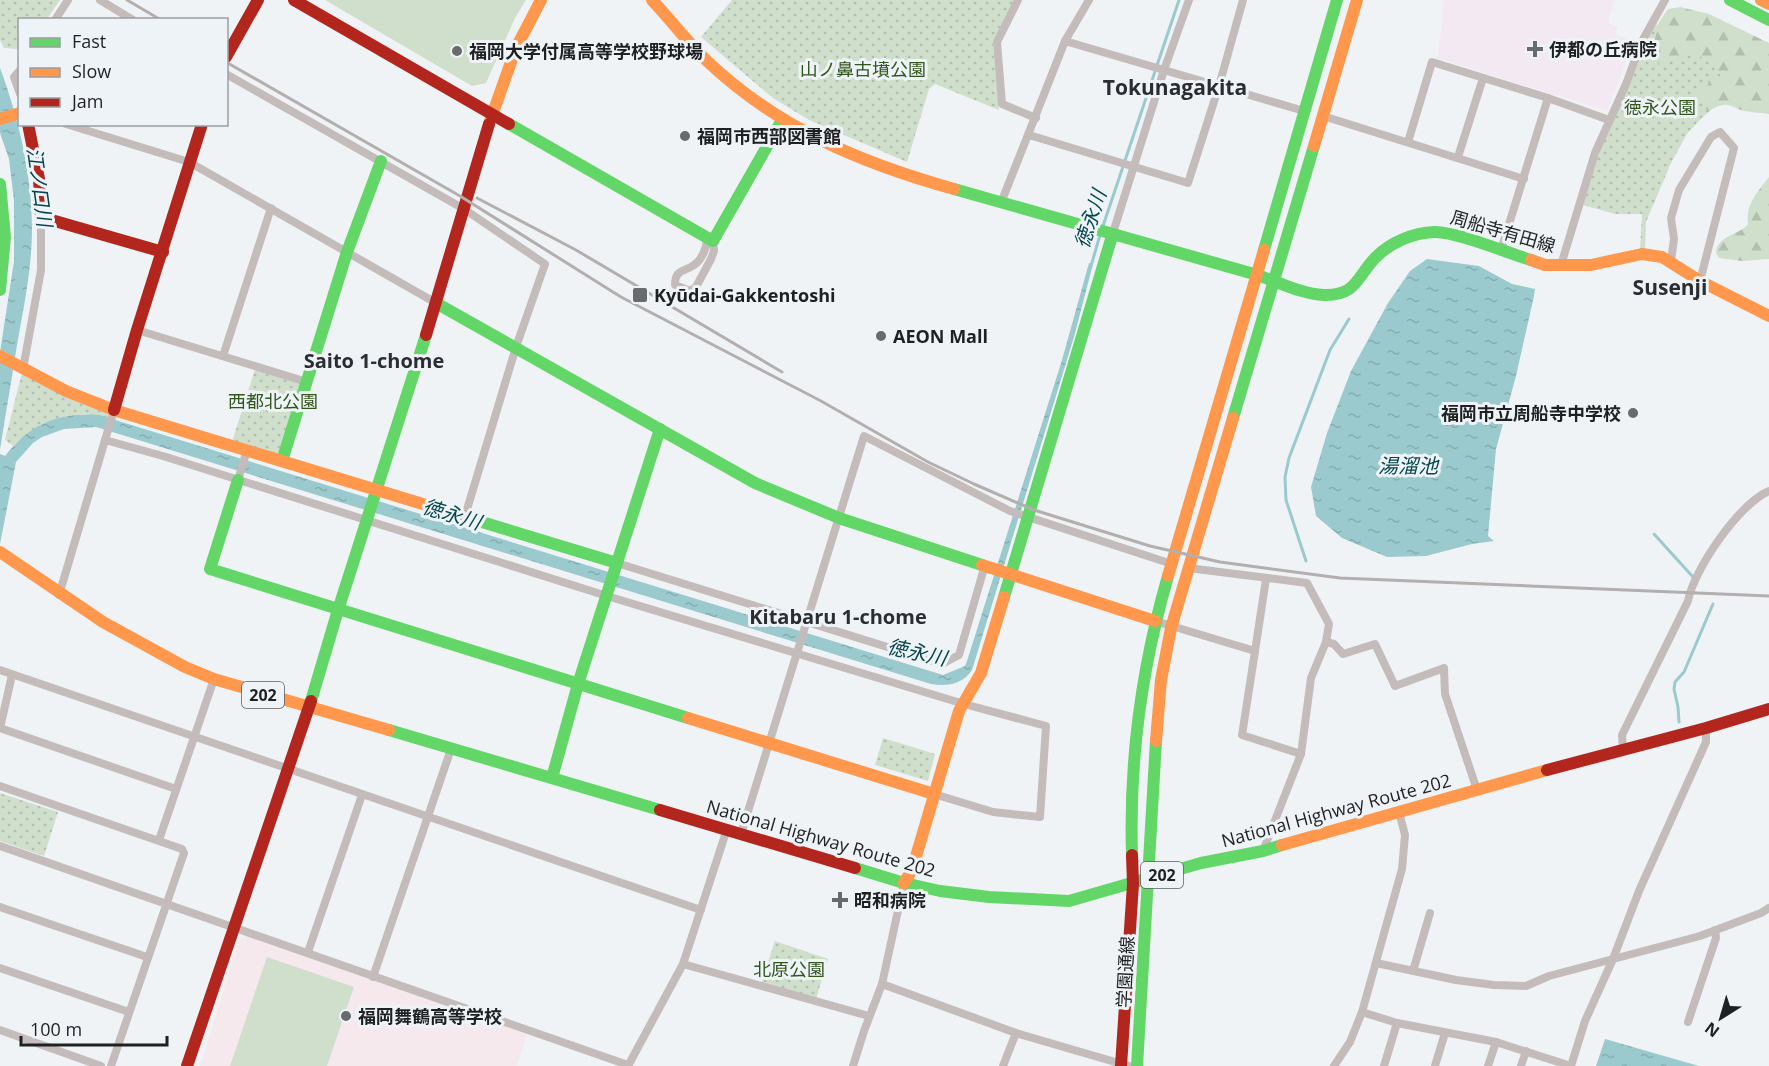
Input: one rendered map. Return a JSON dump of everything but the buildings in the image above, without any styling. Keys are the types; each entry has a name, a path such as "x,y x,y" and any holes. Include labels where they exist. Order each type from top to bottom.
{"main road":[{"path":"228,53 258,0"},
{"path":"294,0 710,240 782,120"},
{"path":"187,1066 309,708 436,303 492,114 516,48 541,0"},
{"path":"1256,275 1337,0"},
{"path":"1273,281 1357,0"},
{"path":"1730,0 1769,20"},
{"path":"1761,0 1769,4"},
{"name":"周船寺有田線","path":"658,2 688,42 725,77 782,120 832,147 885,170 1256,275 1310,294 1323,296 1345,293 1359,284 1376,257 1391,245 1407,237 1430,231 1443,232 1545,265 1591,265 1642,254 1662,257 1700,281 1769,315"},
{"path":"0,119 18,114"},
{"path":"28,126 39,179 41,217 163,252"},
{"path":"114,410 201,126"},
{"path":"282,461 347,252 381,161"},
{"path":"0,184 3,199 5,262 0,290"},
{"path":"904,883 912,870 959,711 981,673 1007,572 1027,517 1112,236"},
{"name":"学園通線","path":"1124,1065 1133,884 1131,829 1141,695 1155,621 1256,275"},
{"name":"学園通線","path":"1137,1066 1161,680 1171,628 1273,281"},
{"path":"436,303 755,483 839,518 1155,621"},
{"path":"0,356 66,391 114,410 617,563"},
{"path":"552,778 578,684 660,429"},
{"path":"238,480 210,569 934,794"},
{"name":"National Highway Route 202","path":"2,556 59,595 142,645 190,670 214,679 904,883 940,891 989,897 1069,901 1201,863 1263,851 1769,709"}],"street":[{"path":"56,18 69,0"},
{"path":"100,0 130,18"},
{"path":"1018,0 998,42 1002,104 1036,118"},
{"path":"1001,203 1065,41 1087,0"},
{"path":"1112,236 1132,167 1189,0"},
{"path":"1029,135 1188,183 1243,0"},
{"path":"1560,265 1595,153 1626,84 1641,43 1665,0"},
{"path":"1065,41 1304,111"},
{"path":"1408,142 1432,62 1548,98 1609,120"},
{"path":"18,72 14,77 18,88"},
{"path":"228,75 464,209 545,264 516,347 465,516"},
{"path":"1458,157 1483,78"},
{"path":"1501,250 1548,98"},
{"path":"1323,116 1524,179"},
{"path":"72,126 189,162 436,303"},
{"path":"1671,261 1674,239 1671,218 1679,190 1711,137 1720,132 1734,148 1700,281"},
{"path":"223,356 271,208"},
{"path":"23,369 42,270 41,217"},
{"path":"710,240 714,251 696,287 690,291 675,285 675,280 681,270 695,265 710,240"},
{"path":"137,330 307,382"},
{"path":"59,595 114,410"},
{"path":"741,834 864,436 1010,511 1172,564"},
{"path":"105,440 607,596 964,704 1046,726 1040,817 993,812 934,794"},
{"path":"238,480 247,450"},
{"path":"1623,749 1622,735 1688,601 1690,588 1731,522 1761,494 1769,491"},
{"path":"617,563 942,664 959,655 987,565"},
{"path":"1188,568 1307,584 1329,624 1326,642 1311,678 1301,754 1263,851"},
{"path":"1266,579 1242,735 1301,754"},
{"path":"1155,621 1171,628 1255,651"},
{"path":"1326,642 1334,644 1343,654 1375,644 1395,686 1444,668 1445,694 1477,790"},
{"path":"0,670 701,910"},
{"path":"12,675 0,728 176,789"},
{"path":"159,840 214,679"},
{"path":"1362,1012 1397,1023 1496,1042 1571,1066 1585,1022 1613,959 1639,891 1706,742 1706,728"},
{"path":"373,977 452,749"},
{"path":"0,786 159,840 182,849 184,854 111,1066"},
{"path":"308,952 362,795"},
{"path":"1334,1066 1350,1042 1362,1012 1404,860 1405,835 1399,812"},
{"path":"0,846 235,926 628,1066 683,964 727,829"},
{"path":"853,1066 882,984 904,883"},
{"path":"0,907 147,957"},
{"path":"1376,963 1475,982 1526,986 1549,976 1700,936 1769,908"},
{"path":"1413,971 1430,913"},
{"path":"1688,1022 1716,938 1715,930"},
{"path":"683,964 869,1016"},
{"path":"0,968 129,1012"},
{"path":"882,984 1016,1033 1124,1065"},
{"path":"1383,1066 1397,1023"},
{"path":"0,1030 101,1066"},
{"path":"1003,1066 1016,1033"},
{"path":"1435,1066 1445,1033"},
{"path":"1488,1066 1496,1042"},
{"path":"1521,1066 1526,1052"}],"shaded area":[{"name":"伊都の丘病院","path":"1443,0 1615,0 1608,23 1618,27 1616,35 1635,40 1607,111 1437,58"},
{"name":"福岡舞鶴高等学校","path":"246,935 527,1034 517,1066 200,1066 239,940"}],"green space":[{"path":"0,0 60,0 48,18 18,18 18,49 4,48 0,40"},
{"name":"福岡大学付属高等学校野球場","path":"325,0 526,0 515,18 486,83 472,86"},
{"name":"山ノ鼻古墳公園","path":"732,0 1015,0 993,44 999,110 935,84 929,89 907,162 809,120 773,98 701,37"},
{"path":"1680,7 1709,14 1769,43 1769,114 1744,111 1726,105 1713,109 1702,117 1683,139 1654,187 1648,48 1659,22 1668,9"},
{"name":"徳永公園","path":"1658,23 1655,40 1665,40 1658,65 1687,56 1699,56 1713,66 1721,76 1709,78 1708,85 1697,93 1708,112 1688,132 1671,163 1646,222 1645,250 1640,251 1642,214 1615,214 1583,205 1597,159 1646,36"},
{"path":"1769,177 1769,259 1742,261 1719,258 1716,253 1720,242 1748,224 1750,204"},
{"name":"西都北公園","path":"256,366 307,382 282,461 231,445"},
{"path":"23,369 114,410 111,419 85,414 66,416 18,441 13,446 5,440"},
{"path":"883,738 935,754 928,781 875,765"},
{"path":"0,793 58,812 44,856 0,841"},
{"name":"北原公園","path":"775,941 828,959 816,999 761,984"},
{"path":"267,957 354,987 327,1066 230,1066"}],"water":[{"path":"0,68 23,147 30,188 32,229 27,290 0,450 0,352 14,261 14,201 9,159 0,133"},
{"name":"湯溜池","path":"1427,259 1479,266 1512,284 1535,289 1516,376 1496,449 1488,536 1494,541 1472,544 1426,556 1387,557 1342,538 1316,516 1311,487 1327,433 1351,371 1388,303 1410,271"},
{"name":"徳永川","path":"1089,263 1093,264 1074,337 972,670 964,679 954,683 931,684 96,427 64,429 42,437 33,443 16,462 0,544 0,454 5,456 25,436 46,422 71,416 99,415 943,675 965,666 967,661 1062,360"},
{"path":"1605,1039 1699,1066 1596,1066"}],"waterway":[{"name":"徳永川","path":"1102,229 1179,0"},
{"name":"徳永川","path":"1091,266 1100,235"},
{"path":"1306,561 1286,500 1285,477 1289,458 1330,350 1349,319"},
{"path":"1654,534 1693,577"},
{"path":"1679,722 1675,682 1684,672 1713,604"}],"railway":[{"path":"127,0 158,18"},
{"path":"228,63 460,196 621,297 821,401 928,462 1034,510 1150,546 1220,562 1340,578 1769,596"},
{"path":"477,198 576,250 782,372"}],"traffic: fast":[{"path":"1264,250 1337,0"},
{"path":"1730,0 1769,20"},
{"path":"509,124 713,241 782,120"},
{"path":"1233,418 1314,146"},
{"path":"282,461 347,252 381,161"},
{"path":"0,184 5,237 0,290"},
{"path":"954,189 1254,274 1297,290 1315,294 1343,292 1350,288 1376,257 1388,247 1410,236 1426,233 1455,235 1531,260"},
{"path":"1004,597 1112,236"},
{"path":"436,303 755,483 839,518 982,565"},
{"path":"311,701 426,335"},
{"path":"552,778 578,684 660,429"},
{"path":"238,480 210,569 688,718"},
{"path":"472,519 617,563"},
{"path":"1132,855 1133,784 1139,714 1151,644 1168,576"},
{"path":"389,730 660,810"},
{"path":"1137,1066 1156,741"},
{"path":"855,868 940,891 989,897 1069,901 1201,863 1282,845"}],"traffic: slow":[{"path":"489,124 516,48 541,0"},
{"path":"652,0 707,61 734,85 792,125 886,168 954,189"},
{"path":"1314,146 1357,0"},
{"path":"1761,0 1769,4"},
{"path":"0,119 18,114"},
{"path":"1168,576 1264,250"},
{"path":"1531,260 1545,265 1591,265 1642,254 1662,257 1700,281 1769,316"},
{"path":"0,356 66,391 114,410 472,519"},
{"path":"1156,741 1161,680 1171,628 1233,418"},
{"path":"0,552 103,622 185,667 214,679 389,730"},
{"path":"982,565 1155,621"},
{"path":"904,883 912,870 959,711 981,673 1004,597"},
{"path":"688,718 934,794"},
{"path":"1282,845 1547,770"}],"traffic: jam":[{"path":"228,53 258,0"},
{"path":"294,0 509,124"},
{"path":"426,335 489,124"},
{"path":"28,126 39,179 41,217 163,252"},
{"path":"114,410 201,126"},
{"path":"187,1066 311,701"},
{"path":"1547,770 1769,709"},
{"path":"660,810 855,868"},
{"path":"1121,1066 1133,884 1132,855"}],"place":[{"name":"伊都の丘病院","path":"1535,49"},
{"name":"福岡大学付属高等学校野球場","path":"457,51"},
{"name":"福岡市西部図書館","path":"685,136"},
{"name":"Kyūdai-Gakkentoshi","path":"640,295"},
{"name":"AEON Mall","path":"881,336"},
{"name":"福岡市立周船寺中学校","path":"1633,413"},
{"name":"昭和病院","path":"840,900"},
{"name":"福岡舞鶴高等学校","path":"346,1016"}],"district":[{"name":"Tokunagakita","path":"1175,87"},
{"name":"Susenji","path":"1670,287"},
{"name":"Saito 1-chome","path":"374,360"},
{"name":"Kitabaru 1-chome","path":"838,616"}],"water label":[{"name":"江ノ口川","path":"40,187"}]}
